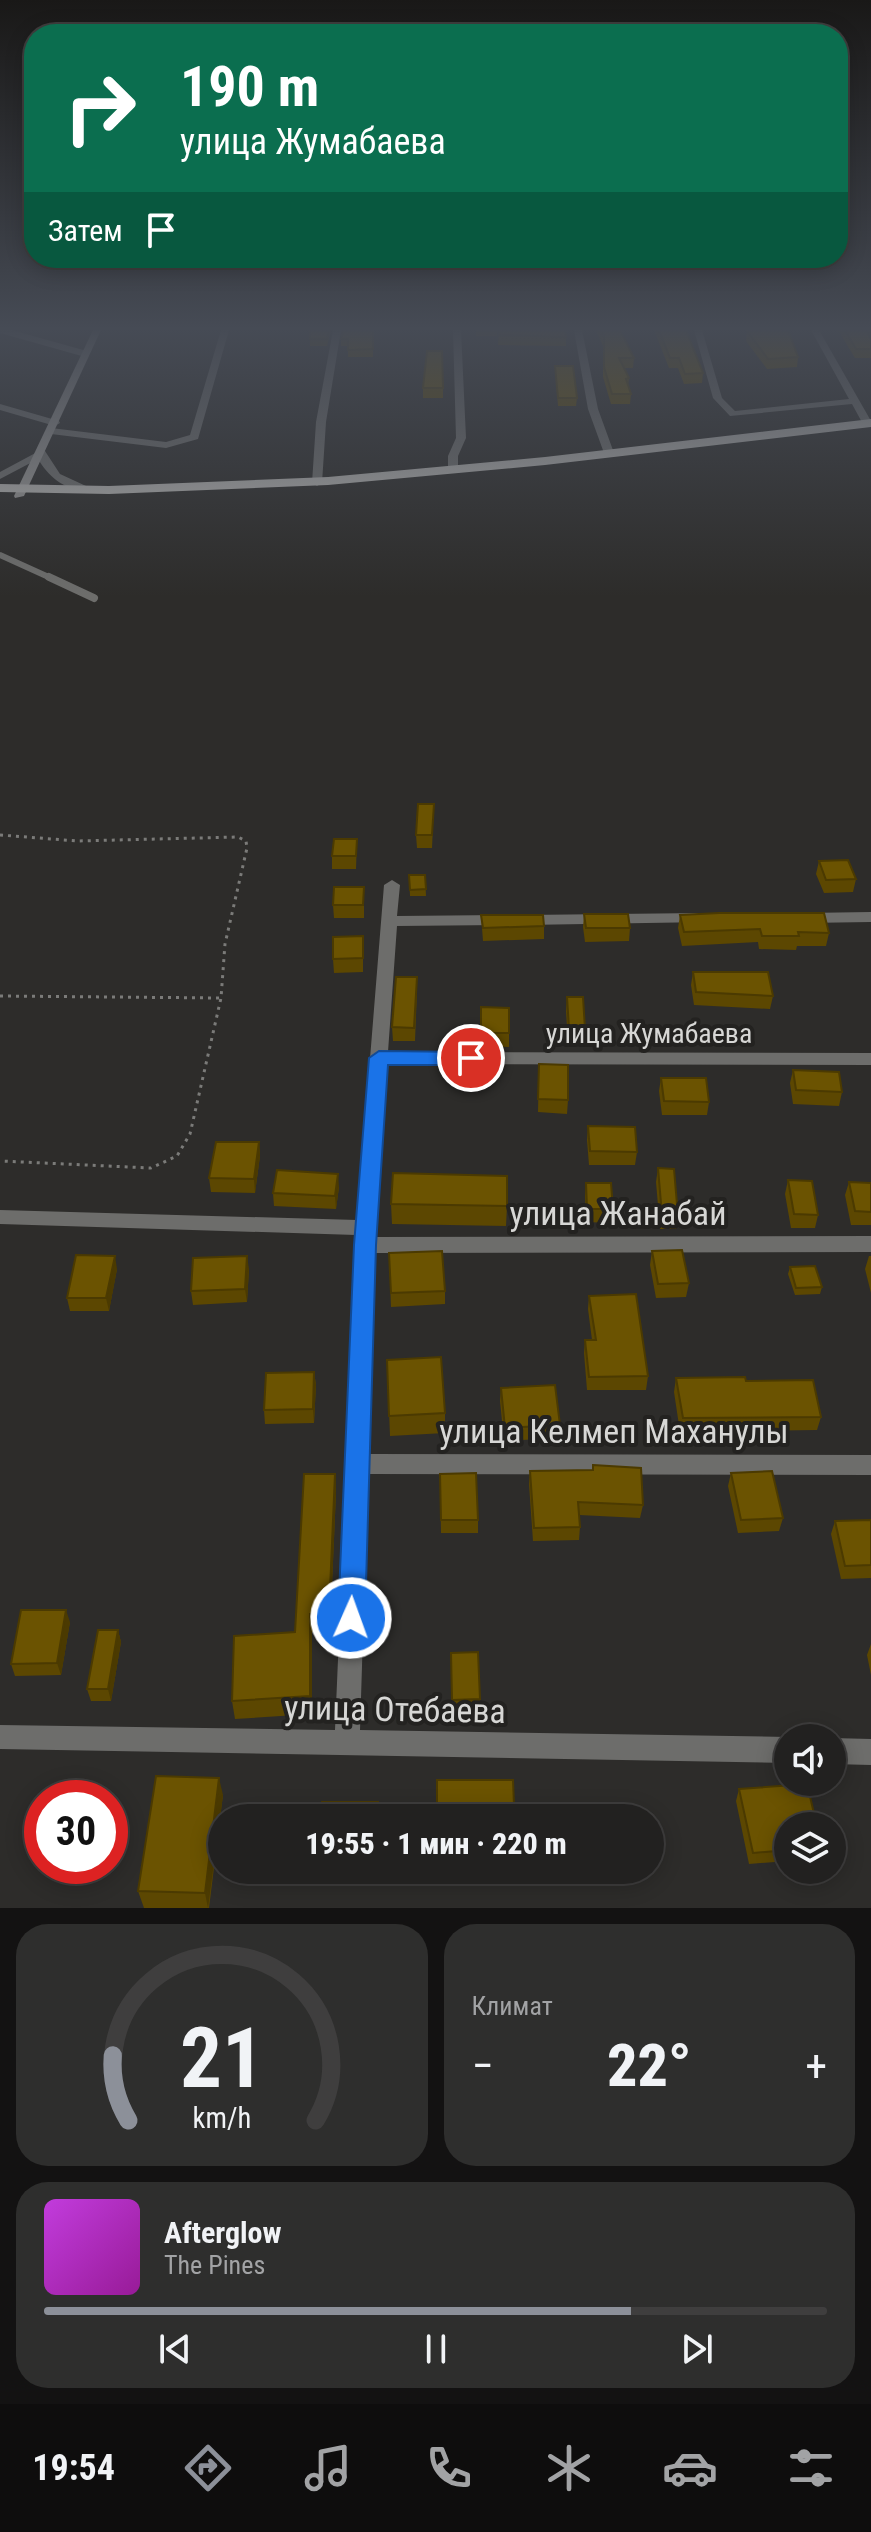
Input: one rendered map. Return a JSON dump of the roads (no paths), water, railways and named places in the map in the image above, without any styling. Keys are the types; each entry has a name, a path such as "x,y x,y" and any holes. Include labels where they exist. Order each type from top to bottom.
{"main road":[{"path":"21,492 57,419"},
{"path":"0,495 82,488 209,488 317,483 870,426"},
{"path":"0,488 21,492 209,495 386,485 870,426"}],"street":[{"path":"32,419 53,427 166,445 194,437 199,419"},
{"path":"317,483 322,419"},
{"path":"453,470 453,456 461,438 460,419"},
{"path":"597,419 609,453"},
{"path":"0,476 41,453 50,473 59,480 82,488"},
{"path":"347,1741 366,1237 392,885"},
{"path":"793,918 871,917"},
{"path":"389,921 715,918"},
{"name":"улица Жумабаева","path":"379,1058 871,1059"},
{"name":"улица Жанабай","path":"0,1217 366,1237 871,1244"},
{"name":"улица Келмеп Маханулы","path":"356,1464 871,1465"},
{"name":"улица Отебаева","path":"0,1737 774,1750"},
{"path":"846,1751 871,1752"}],"lane":[{"path":"0,555 94,598"}]}
